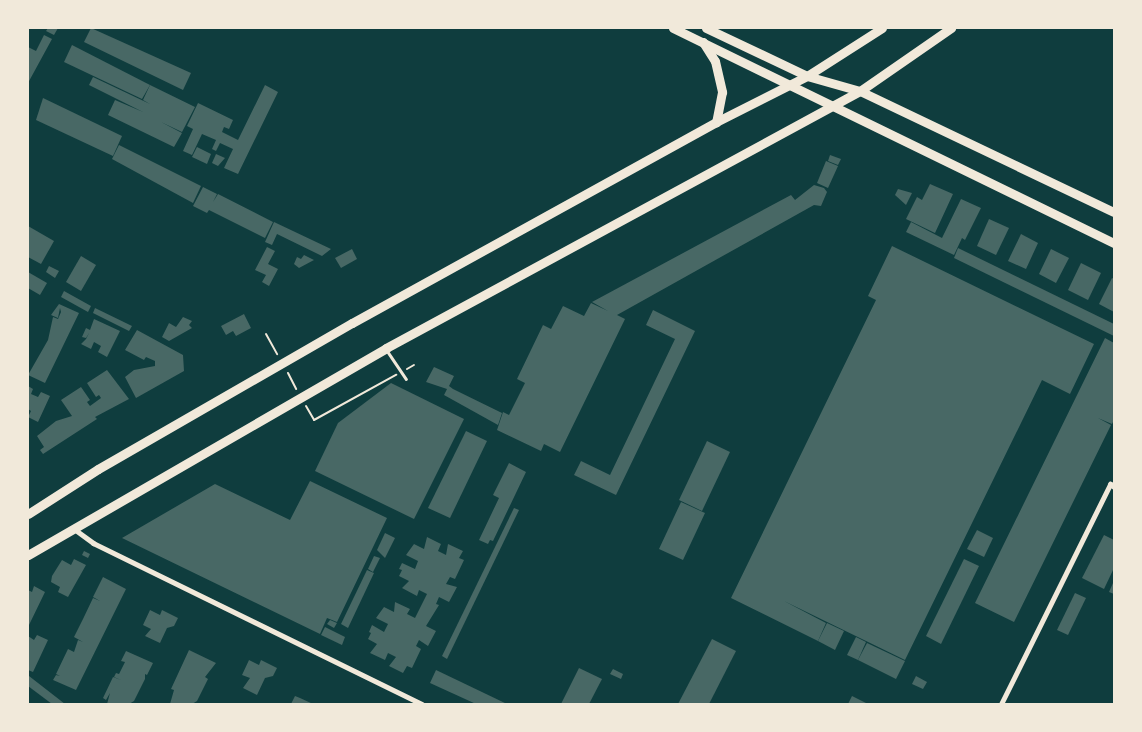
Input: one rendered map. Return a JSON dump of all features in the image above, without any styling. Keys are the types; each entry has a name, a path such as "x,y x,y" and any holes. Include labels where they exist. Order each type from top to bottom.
{"main road":[{"path":"673,28 792,83 829,106 1114,243"},
{"path":"706,28 807,76 860,91 1114,212"},
{"path":"28,514 98,469 343,327 716,122 807,76 882,28"},
{"path":"28,555 71,527 386,348 829,106 860,91 951,28"},
{"path":"703,41 715,61 722,92 716,122"}],"street":[{"path":"1002,704 1110,484 1114,487"},
{"path":"71,527 93,544 422,704"}],"lane":[{"path":"386,348 406,379"}],"path":[{"path":"266,334 280,360"},
{"path":"304,403 314,420 414,365"},
{"path":"285,368 300,394"}],"building":[{"path":"48,28 58,28 54,35 46,31"},
{"path":"91,28 191,73 183,90 84,42"},
{"path":"44,35 52,39 28,83 28,47 36,51"},
{"path":"72,45 150,85 142,99 64,62"},
{"path":"93,77 150,104 143,100 150,85 195,107 182,132 161,122 182,133 174,147 108,115 115,100 143,112 89,85"},
{"path":"265,85 278,92 238,174 224,168 233,149 220,143 216,151 212,149 216,140 202,134 192,155 183,151 193,129 187,126 198,103 233,120 229,129 224,127 222,132 238,140"},
{"path":"43,98 122,136 113,156 36,120"},
{"path":"119,145 201,186 193,203 112,159"},
{"path":"197,147 211,154 207,164 192,157"},
{"path":"216,154 225,158 218,166 212,163"},
{"path":"830,155 841,159 838,165 828,161"},
{"path":"826,161 838,166 828,188 817,183"},
{"path":"930,184 953,194 935,233 906,219 917,197 922,200"},
{"path":"814,185 824,188 827,192 821,206 814,205 617,315 625,319 560,452 544,444 541,451 497,430 503,412 509,415 525,383 517,379 543,325 551,329 563,306 584,316 591,303 608,311 592,302 791,195 795,200"},
{"path":"203,187 217,194 213,202 218,194 273,222 265,238 209,210 207,213 193,206"},
{"path":"898,189 912,193 906,205 895,195"},
{"path":"961,199 981,208 965,240 962,238 954,255 906,232 911,222 942,238"},
{"path":"989,219 1009,228 996,255 977,246"},
{"path":"274,222 331,249 322,256 277,234 272,245 265,242"},
{"path":"28,226 54,241 41,264 28,257"},
{"path":"1021,234 1038,243 1026,269 1008,261"},
{"path":"892,246 1094,344 1070,394 1042,380 905,660 784,601 826,623 818,641 731,598 876,300 868,296"},
{"path":"267,247 275,251 268,264 278,269 269,286 262,282 266,275 255,270"},
{"path":"958,248 1114,324 1114,336 954,258"},
{"path":"352,249 357,259 341,268 335,258"},
{"path":"1051,249 1069,258 1056,283 1039,274"},
{"path":"304,255 314,260 299,268 294,264 297,257 301,259"},
{"path":"81,256 96,265 81,291 66,282"},
{"path":"1081,263 1101,273 1088,300 1068,290"},
{"path":"49,266 59,271 55,278 46,272"},
{"path":"28,272 47,283 40,295 28,288"},
{"path":"1112,278 1114,279 1114,312 1099,304"},
{"path":"64,291 91,306 88,312 61,297"},
{"path":"59,304 79,313 45,383 28,375 48,340 53,317 58,319 61,312 60,308 58,318 51,315"},
{"path":"95,308 132,326 129,331 93,313"},
{"path":"653,310 695,331 616,495 574,475 581,461 610,475 675,339 646,325"},
{"path":"244,314 251,328 236,336 233,331 226,335 221,326"},
{"path":"183,317 192,321 189,325 192,328 169,341 162,337 169,323 176,327"},
{"path":"94,319 120,331 107,357 98,352 101,346 94,342 91,349 81,344 86,339 89,333 86,338 82,337 86,328 90,330"},
{"path":"137,330 183,355 184,371 136,398 125,377 134,370 155,366 155,361 146,357 144,360 125,350"},
{"path":"1105,338 1114,343 1114,420 1112,424 1098,418 1111,425 1014,622 975,603"},
{"path":"434,367 454,376 449,386 453,389 502,413 498,425 444,395 447,389 426,382"},
{"path":"107,370 129,399 95,417 97,419 43,454 40,450 44,447 37,436 56,421 72,416 61,400 81,387 90,400 87,402 90,406 101,398 99,395 96,397 87,383"},
{"path":"391,383 464,419 414,519 315,471 338,423"},
{"path":"28,386 33,389 31,394 38,397 41,392 50,396 38,422 28,417 31,411 28,409"},
{"path":"466,431 487,441 450,518 428,508"},
{"path":"707,441 730,452 702,511 679,500"},
{"path":"509,463 526,472 493,541 490,540 488,544 479,540 499,498 493,495"},
{"path":"310,481 387,518 337,622 327,618 320,634 122,538 215,484 290,520"},
{"path":"681,502 705,513 683,560 659,549"},
{"path":"514,508 519,510 447,659 442,656"},
{"path":"977,530 993,538 984,557 967,549"},
{"path":"385,533 395,538 385,558 377,550"},
{"path":"1104,535 1114,540 1114,568 1104,589 1082,578"},
{"path":"427,537 441,544 438,551 446,555 448,544 463,551 459,558 464,560 455,579 450,577 446,584 457,587 449,602 439,597 436,604 439,605 426,626 436,631 428,646 419,640 416,646 421,649 412,668 407,666 403,673 389,666 396,657 388,653 385,660 370,653 377,644 368,639 371,633 369,632 372,625 384,632 388,624 376,618 384,607 394,612 395,602 410,609 407,614 415,618 427,594 419,590 417,596 402,588 409,581 399,576 402,570 399,569 402,563 415,569 418,561 406,555 414,544 424,549"},
{"path":"84,551 90,554 88,558 82,555"},
{"path":"374,556 380,558 373,572 368,569"},
{"path":"74,559 86,565 68,597 58,592 60,587 51,582 52,576 62,560 71,565"},
{"path":"964,559 979,566 941,644 926,636"},
{"path":"367,570 374,573 348,628 341,624"},
{"path":"103,577 126,589 76,690 53,680 56,675 60,676 56,674 68,649 74,652 78,640 83,642 74,637 93,598 100,601 93,597"},
{"path":"1114,583 1114,594 1109,592"},
{"path":"34,586 45,592 29,625 28,590 32,592"},
{"path":"1075,593 1086,598 1068,635 1057,630"},
{"path":"150,610 160,615 162,610 178,618 174,626 167,628 160,643 145,636 151,629 143,625"},
{"path":"330,620 337,623 334,628 327,624"},
{"path":"827,623 844,631 835,650 818,641"},
{"path":"325,627 345,637 342,645 321,635"},
{"path":"37,635 48,640 33,672 28,670 28,636 34,640"},
{"path":"856,637 866,642 858,660 847,655"},
{"path":"712,639 736,651 709,704 678,704"},
{"path":"867,643 905,661 896,679 858,660"},
{"path":"189,650 216,663 205,677 208,679 197,701 192,704 170,704 174,690 171,689"},
{"path":"126,651 153,663 147,675 145,674 145,679 134,701 129,704 107,704 110,693 106,700 103,698 113,677 121,680 114,677 116,673 119,674 125,662 121,661"},
{"path":"249,660 259,665 261,660 277,668 273,676 265,678 257,695 243,688 250,678 242,675"},
{"path":"579,668 602,679 589,704 561,704"},
{"path":"613,669 623,674 621,679 610,674"},
{"path":"436,670 507,704 476,704 430,683"},
{"path":"29,676 65,704 52,704 28,686"},
{"path":"916,676 927,682 923,689 912,684"},
{"path":"295,696 300,698 313,704 291,704"},
{"path":"852,696 868,704 848,704"}]}
